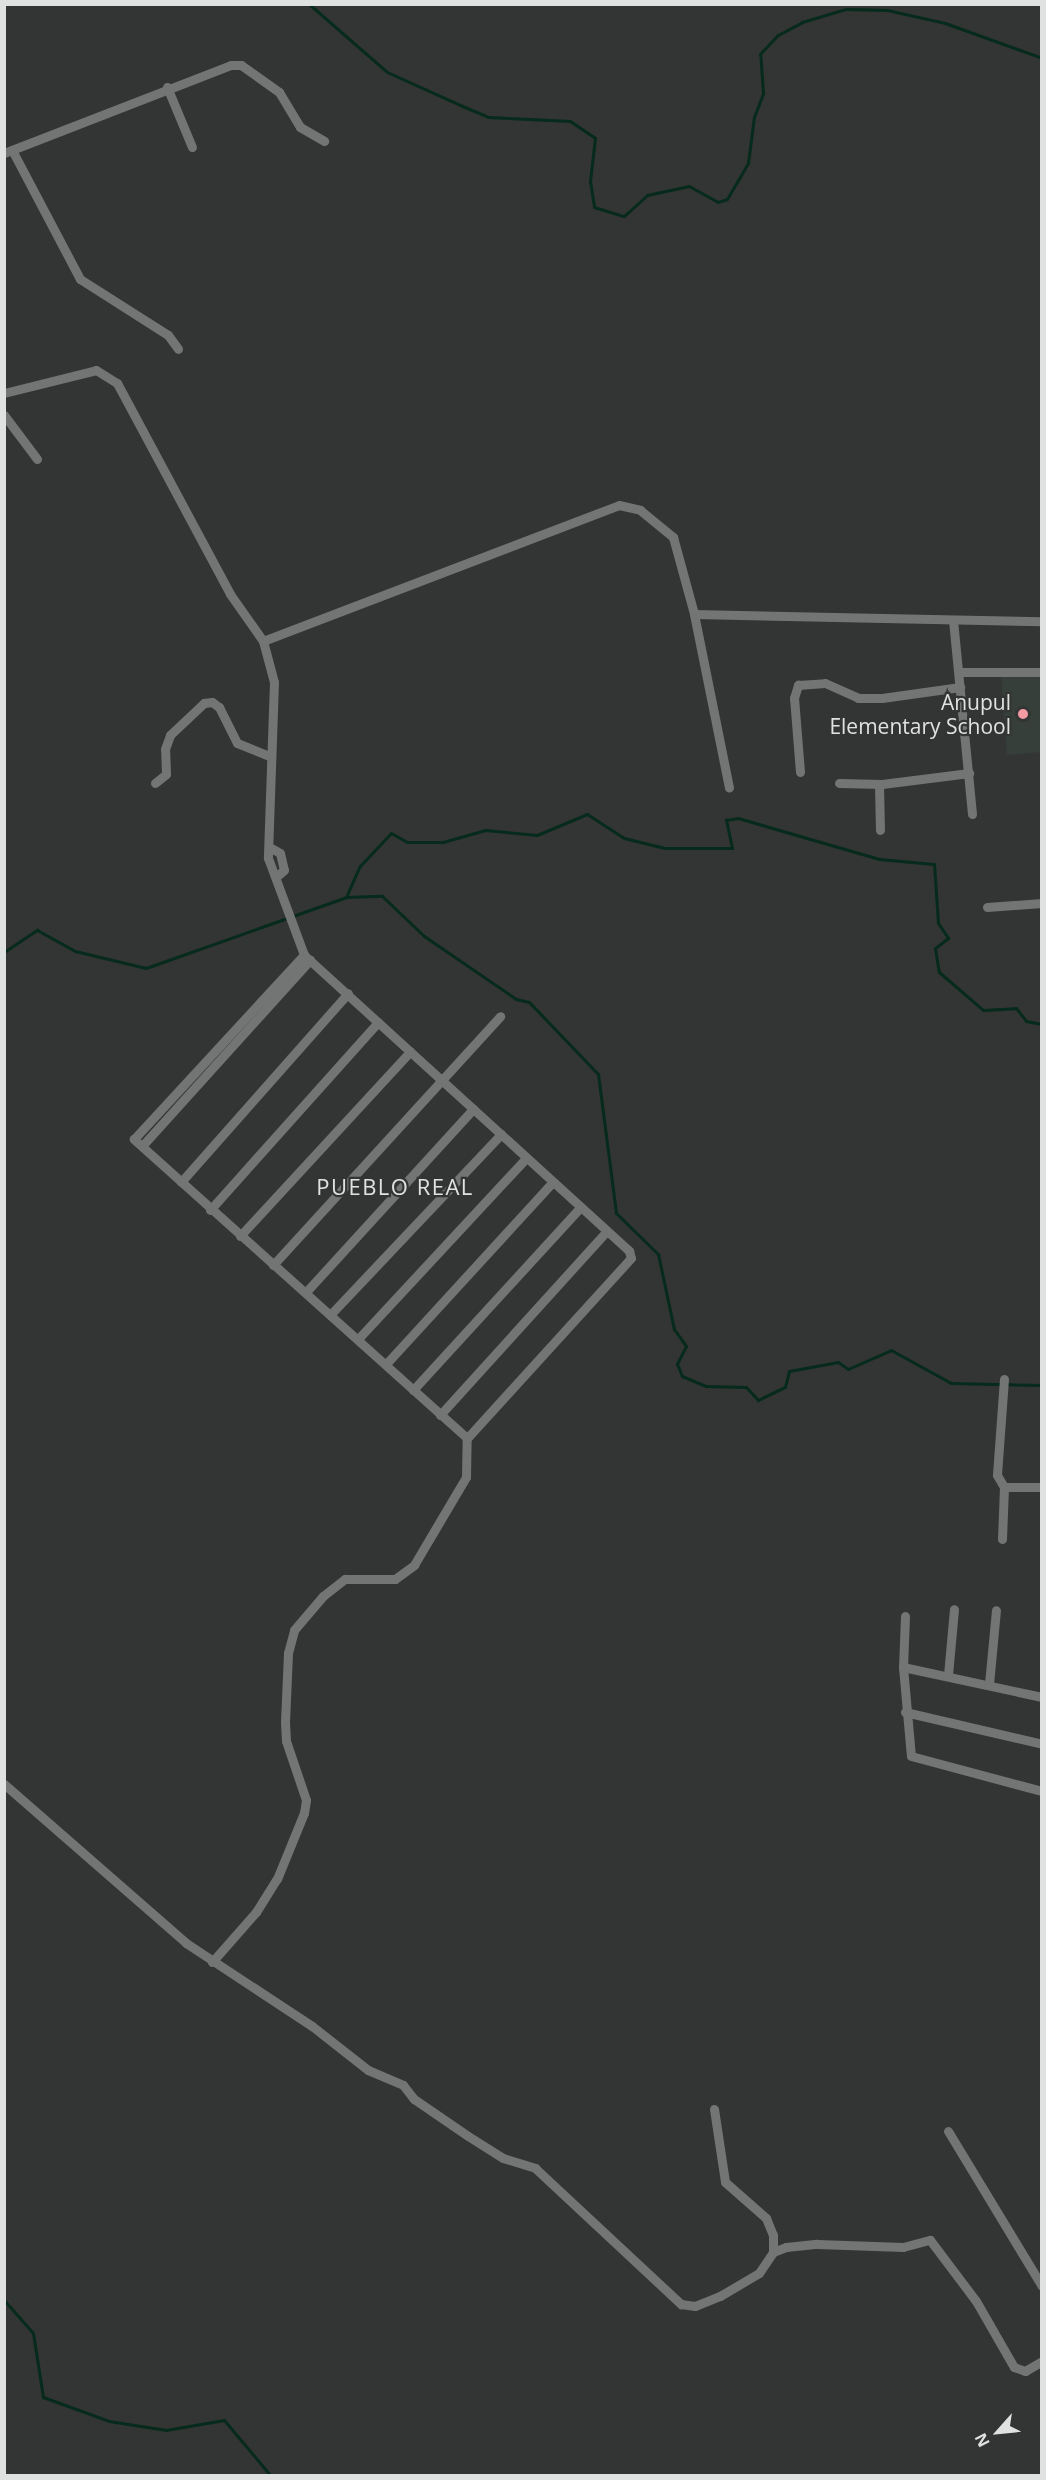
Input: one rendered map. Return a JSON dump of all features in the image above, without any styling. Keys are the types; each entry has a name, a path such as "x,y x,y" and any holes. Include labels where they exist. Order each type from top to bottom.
{"street":[{"path":"178,350 168,334 80,279 8,152 167,87 231,65 241,65 279,92 300,127 324,141"},
{"path":"167,87 192,147"},
{"path":"4,393 96,369 111,378 230,594 263,641 274,682 266,832 271,848 268,858 307,957 440,1081 629,1251 630,1258 467,1438 466,1477 414,1565 395,1579 345,1579 323,1596 294,1630 288,1653 285,1722 289,1751 304,1791 304,1813 277,1879 256,1912 212,1962"},
{"path":"4,415 37,459"},
{"path":"263,641 619,505 640,510 673,537 694,614 729,787"},
{"path":"694,614 1041,621"},
{"path":"953,620 972,814"},
{"path":"959,672 1041,672"},
{"path":"800,772 794,698 798,686 825,683 858,698 882,698 960,687"},
{"path":"155,783 166,774 165,749 170,735 204,703 212,702 219,707 237,743 270,756"},
{"path":"839,783 879,784 969,773"},
{"path":"879,784 880,830"},
{"path":"987,908 1041,903"},
{"path":"307,957 134,1139 210,1210 306,1292 467,1438"},
{"path":"181,1182 348,993"},
{"path":"273,1265 500,1016"},
{"path":"210,1210 378,1022"},
{"path":"240,1236 410,1053"},
{"path":"306,1292 473,1109"},
{"path":"330,1315 501,1134"},
{"path":"358,1340 526,1158"},
{"path":"386,1364 552,1183"},
{"path":"413,1390 580,1208"},
{"path":"440,1414 607,1232"},
{"path":"1002,1539 1004,1487 997,1475 1004,1379"},
{"path":"1004,1487 1041,1488"},
{"path":"948,1675 954,1609"},
{"path":"989,1684 996,1610"},
{"path":"905,1616 903,1667 910,1754 915,1759 1041,1791"},
{"path":"903,1667 1041,1697"},
{"path":"905,1712 1041,1744"},
{"path":"4,1784 212,1962 312,2026 368,2070 403,2085 414,2098 468,2136 503,2158 535,2168 681,2304 695,2306 720,2296 759,2272 773,2252 773,2235 766,2218 725,2182 714,2109"},
{"path":"948,2131 1041,2286"},
{"path":"773,2252 801,2245 903,2247 930,2240 976,2301 1014,2367 1025,2371 1041,2361"}],"shaded area":[{"name":"Anupul Elementary School","path":"1041,674 1041,752 1007,755 1001,676"}],"waterway":[{"path":"309,4 387,72 460,105 488,117 570,121 595,138 590,181 594,207 624,216 647,195 689,186 718,202 727,199 748,163 754,117 763,93 760,54 778,35 802,22 846,9 887,10 945,23 1042,58"},
{"path":"4,952 37,930 75,951 146,968 346,897 360,866 391,833 407,842 443,842 485,830 537,835 587,814 624,838 665,848 732,848 726,820 738,818 879,859 934,864 938,923 948,938 935,948 939,972 983,1010 1016,1008 1026,1021 1042,1024"},
{"path":"346,897 382,896 424,936 516,999 529,1002 598,1074 616,1213 658,1254 674,1329 686,1346 677,1364 682,1376 706,1386 746,1387 758,1400 785,1387 789,1371 838,1362 848,1369 891,1350 951,1383 1042,1385"},
{"path":"4,2300 33,2333 43,2397 109,2421 166,2430 224,2420 271,2476"}],"place":[{"name":"Anupul Elementary School","path":"1023,714"}],"district":[{"name":"PUEBLO REAL","path":"395,1187"}]}
